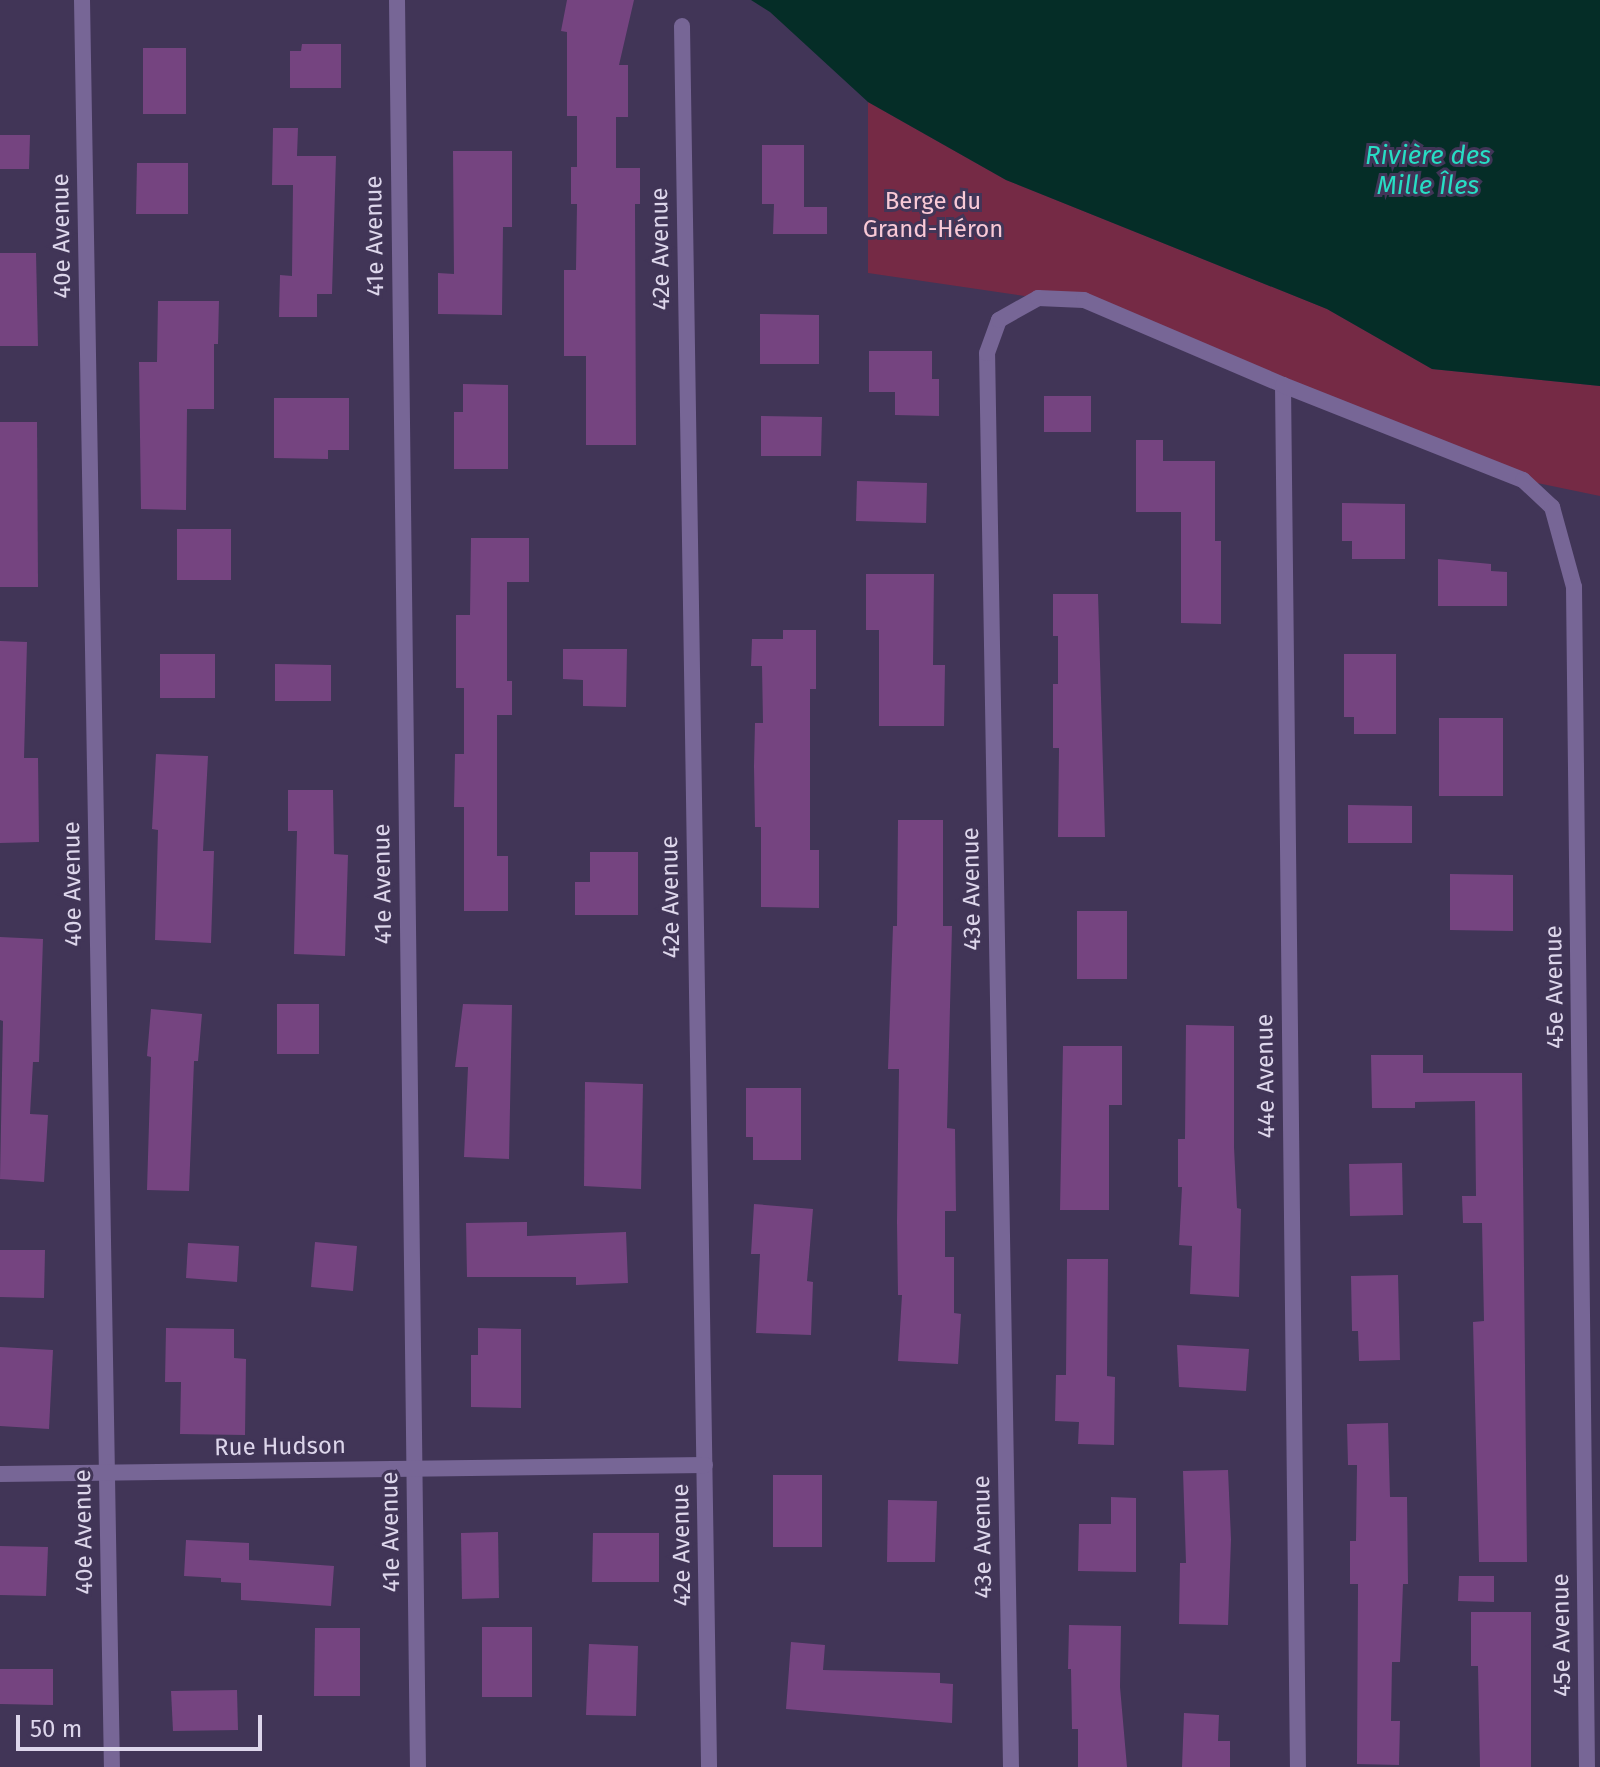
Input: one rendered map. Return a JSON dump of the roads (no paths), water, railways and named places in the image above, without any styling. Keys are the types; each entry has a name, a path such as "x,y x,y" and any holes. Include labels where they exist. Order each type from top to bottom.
{"street":[{"name":"40e Avenue","path":"82,0 112,1767"},
{"name":"41e Avenue","path":"397,0 418,1767"},
{"name":"42e Avenue","path":"682,26 709,1767"},
{"name":"43e Avenue","path":"1011,1767 987,353 999,320 1012,312 1038,298 1084,300 1283,385"},
{"name":"44e Avenue","path":"1283,385 1298,1767"},
{"name":"45e Avenue","path":"1283,385 1523,480 1552,507 1574,587 1587,1767"},
{"name":"Rue Hudson","path":"0,1474 705,1465"}],"water":[{"name":"Rivière des Mille Îles","path":"751,0 1600,0 1600,386 1432,369 1327,309 1006,180 868,102 770,12"}],"park label":[{"name":"Berge du Grand-Héron","path":"933,216"}]}
